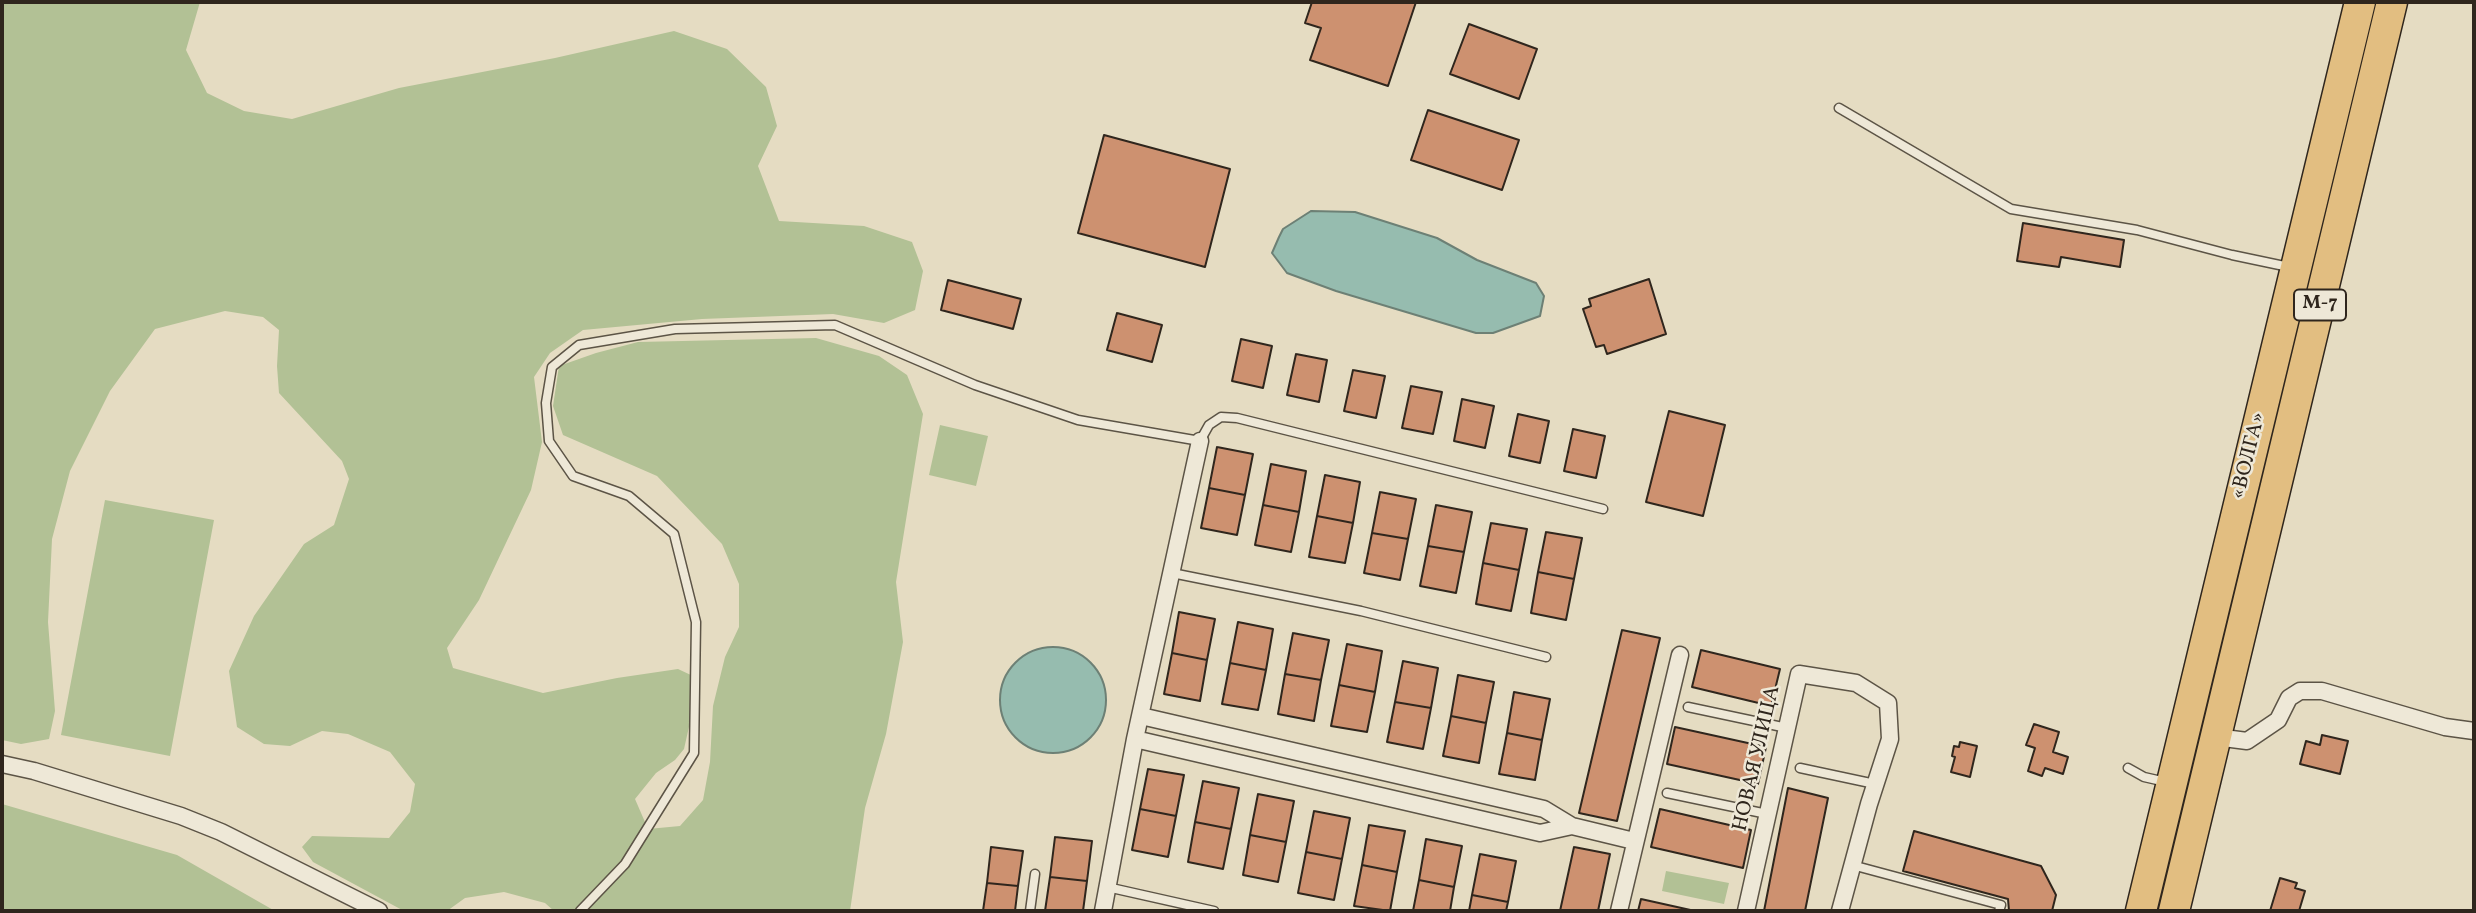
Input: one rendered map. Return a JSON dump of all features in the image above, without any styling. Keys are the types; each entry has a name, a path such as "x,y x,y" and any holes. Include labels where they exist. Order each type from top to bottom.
{"highway":[{"name":"«ВОЛГА»","path":"2141,911 2360,2"},
{"name":"«ВОЛГА»","path":"2174,911 2392,2"}],"street":[{"path":"1103,911 1135,740 1200,442"},
{"path":"1619,911 1633,841 1680,654"},
{"name":"НОВАЯ УЛИЦА","path":"1746,911 1799,674 1856,683 1888,703 1890,739 1841,911"},
{"path":"2216,737 2247,741 2278,720 2289,698 2300,691 2322,691 2445,727 2474,731"},
{"path":"1141,716 1544,809 1572,826 1633,841"},
{"path":"1135,740 1540,833 1572,826"},
{"path":"1276,771 1280,747"},
{"path":"2,764 181,816 221,832 379,911"},
{"path":"1435,807 1439,784"}],"lane":[{"path":"1839,108 2011,209 2137,230 2295,268"},
{"path":"580,911 625,864 694,753 696,622 674,534 629,496 573,476 549,440 546,403 552,367 579,345 675,329 835,325 975,385 1078,420 1200,442 1209,425 1221,416 1237,418 1603,509"},
{"path":"1172,573 1361,611 1546,657"},
{"path":"1688,707 1787,728"},
{"path":"1800,768 1875,784"},
{"path":"2128,768 2144,777 2172,783"},
{"path":"1667,793 1767,814"},
{"path":"1852,865 2001,905 1999,911"},
{"path":"1030,911 1035,874"},
{"path":"1107,887 1214,911"}],"green space":[{"path":"2,2 200,2 186,50 207,93 244,111 292,119 399,88 555,58 674,31 727,49 766,87 777,126 758,166 779,221 864,226 912,242 923,271 915,310 884,323 833,314 702,319 583,330 550,353 534,377 542,442 531,490 479,600 447,648 453,668 543,693 678,669 693,676 693,709 684,749 675,760 656,773 635,799 648,829 680,826 703,800 710,762 713,706 725,657 739,627 739,584 722,544 657,476 563,435 553,406 559,366 638,342 816,338 879,356 907,375 923,414 896,582 903,642 886,734 865,808 850,911 554,911 545,903 504,892 465,898 447,911 404,911 313,862 302,847 312,836 389,838 410,812 415,784 390,752 348,734 322,731 290,746 264,744 237,727 229,671 254,616 304,544 334,525 349,479 342,461 279,393 279,330 263,317 225,311 155,329 110,391 70,471 52,539 48,622 55,711 49,739 21,744 2,740"},
{"path":"940,425 988,436 976,486 929,475"},
{"path":"105,500 214,520 170,756 61,735"},
{"path":"2,804 177,855 275,911 2,911"},
{"path":"1666,871 1729,883 1724,904 1662,891"}],"water":[{"path":"1311,211 1355,212 1437,238 1477,260 1536,283 1544,296 1540,316 1493,333 1476,333 1336,291 1287,273 1272,253 1283,229"},
{"path":"1053,647 1073,651 1091,662 1102,680 1106,700 1102,720 1091,738 1073,749 1053,753 1033,749 1015,738 1004,720 1000,700 1004,680 1015,662 1033,651"}],"building":[{"path":"1312,2 1416,2 1388,86 1310,60 1321,28 1305,23"},
{"path":"1469,24 1537,49 1519,99 1450,74"},
{"path":"1428,110 1519,140 1502,190 1411,160"},
{"path":"1104,135 1230,169 1205,267 1078,233"},
{"path":"2023,223 2124,240 2120,267 2061,257 2059,267 2017,261"},
{"path":"1649,279 1666,334 1607,354 1604,345 1596,347 1583,309 1591,306 1589,299"},
{"path":"948,280 1021,299 1013,329 941,310"},
{"path":"1117,313 1162,325 1152,362 1107,350"},
{"path":"1241,339 1272,346 1263,388 1232,381"},
{"path":"1296,354 1327,360 1319,402 1287,395"},
{"path":"1353,370 1385,376 1376,418 1344,411"},
{"path":"1411,386 1442,392 1433,434 1402,428"},
{"path":"1462,399 1494,406 1485,448 1454,441"},
{"path":"1669,411 1725,425 1703,516 1646,502"},
{"path":"1518,414 1549,421 1540,463 1509,456"},
{"path":"1573,429 1605,436 1596,478 1564,471"},
{"path":"1217,447 1253,454 1245,495 1209,488"},
{"path":"1271,464 1306,471 1299,512 1263,505"},
{"path":"1325,475 1360,482 1353,523 1317,516"},
{"path":"1209,488 1245,495 1237,535 1201,528"},
{"path":"1380,492 1416,499 1408,539 1372,533"},
{"path":"1263,505 1299,512 1291,552 1255,545"},
{"path":"1436,505 1472,512 1464,552 1428,546"},
{"path":"1317,516 1353,523 1345,563 1309,557"},
{"path":"1491,523 1527,529 1519,570 1483,563"},
{"path":"1546,532 1582,538 1574,579 1538,572"},
{"path":"1372,533 1408,539 1400,580 1364,573"},
{"path":"1428,546 1464,552 1456,593 1420,586"},
{"path":"1483,563 1519,570 1511,611 1476,604"},
{"path":"1538,572 1574,579 1566,620 1531,613"},
{"path":"1179,612 1215,619 1207,660 1172,653"},
{"path":"1238,622 1273,629 1266,670 1230,663"},
{"path":"1622,630 1660,638 1617,821 1579,813"},
{"path":"1293,633 1329,640 1321,680 1285,674"},
{"path":"1347,644 1382,651 1375,692 1339,685"},
{"path":"1701,650 1780,669 1771,706 1692,687"},
{"path":"1172,653 1207,660 1200,701 1164,694"},
{"path":"1403,661 1438,668 1431,708 1395,702"},
{"path":"1230,663 1266,670 1258,710 1222,704"},
{"path":"1285,674 1321,680 1314,721 1278,714"},
{"path":"1458,675 1494,682 1486,723 1451,716"},
{"path":"1339,685 1375,692 1367,732 1331,726"},
{"path":"1514,692 1550,699 1542,740 1507,733"},
{"path":"1395,702 1431,708 1423,749 1387,742"},
{"path":"1451,716 1486,723 1479,763 1443,756"},
{"path":"2034,724 2059,732 2053,752 2068,757 2063,774 2045,768 2042,776 2028,771 2035,748 2026,745"},
{"path":"1675,727 1766,747 1758,784 1667,764"},
{"path":"1507,733 1542,740 1535,780 1499,774"},
{"path":"2322,735 2348,741 2340,774 2300,764 2306,741 2320,745"},
{"path":"1960,742 1977,746 1970,777 1951,772 1955,757 1952,756 1954,746 1959,747"},
{"path":"1148,769 1184,775 1176,816 1140,809"},
{"path":"1203,781 1239,788 1231,829 1195,822"},
{"path":"1788,788 1828,798 1805,911 1764,911"},
{"path":"1258,794 1294,801 1286,842 1250,835"},
{"path":"1140,809 1176,816 1168,857 1132,850"},
{"path":"1660,809 1751,830 1743,868 1651,847"},
{"path":"1314,811 1350,818 1342,859 1306,852"},
{"path":"1195,822 1231,829 1223,869 1188,862"},
{"path":"1369,825 1405,831 1397,872 1362,865"},
{"path":"1914,831 2041,866 2056,895 2052,911 2009,911 2008,899 1903,871"},
{"path":"1250,835 1286,842 1278,882 1243,875"},
{"path":"1055,837 1092,841 1087,881 1050,877"},
{"path":"1426,839 1462,846 1454,887 1419,880"},
{"path":"991,847 1023,851 1018,886 987,883"},
{"path":"1574,847 1610,854 1598,911 1560,911"},
{"path":"1306,852 1342,859 1334,900 1298,893"},
{"path":"1480,854 1516,861 1508,902 1472,895"},
{"path":"1362,865 1397,872 1390,911 1354,906"},
{"path":"1050,877 1087,881 1083,911 1045,911"},
{"path":"2280,878 2297,883 2295,888 2305,891 2299,911 2270,911"},
{"path":"1419,880 1454,887 1450,911 1413,911"},
{"path":"987,883 1018,886 1015,911 983,911"},
{"path":"1472,895 1508,902 1506,911 1469,911"},
{"path":"1641,899 1695,911 1638,911"}]}
